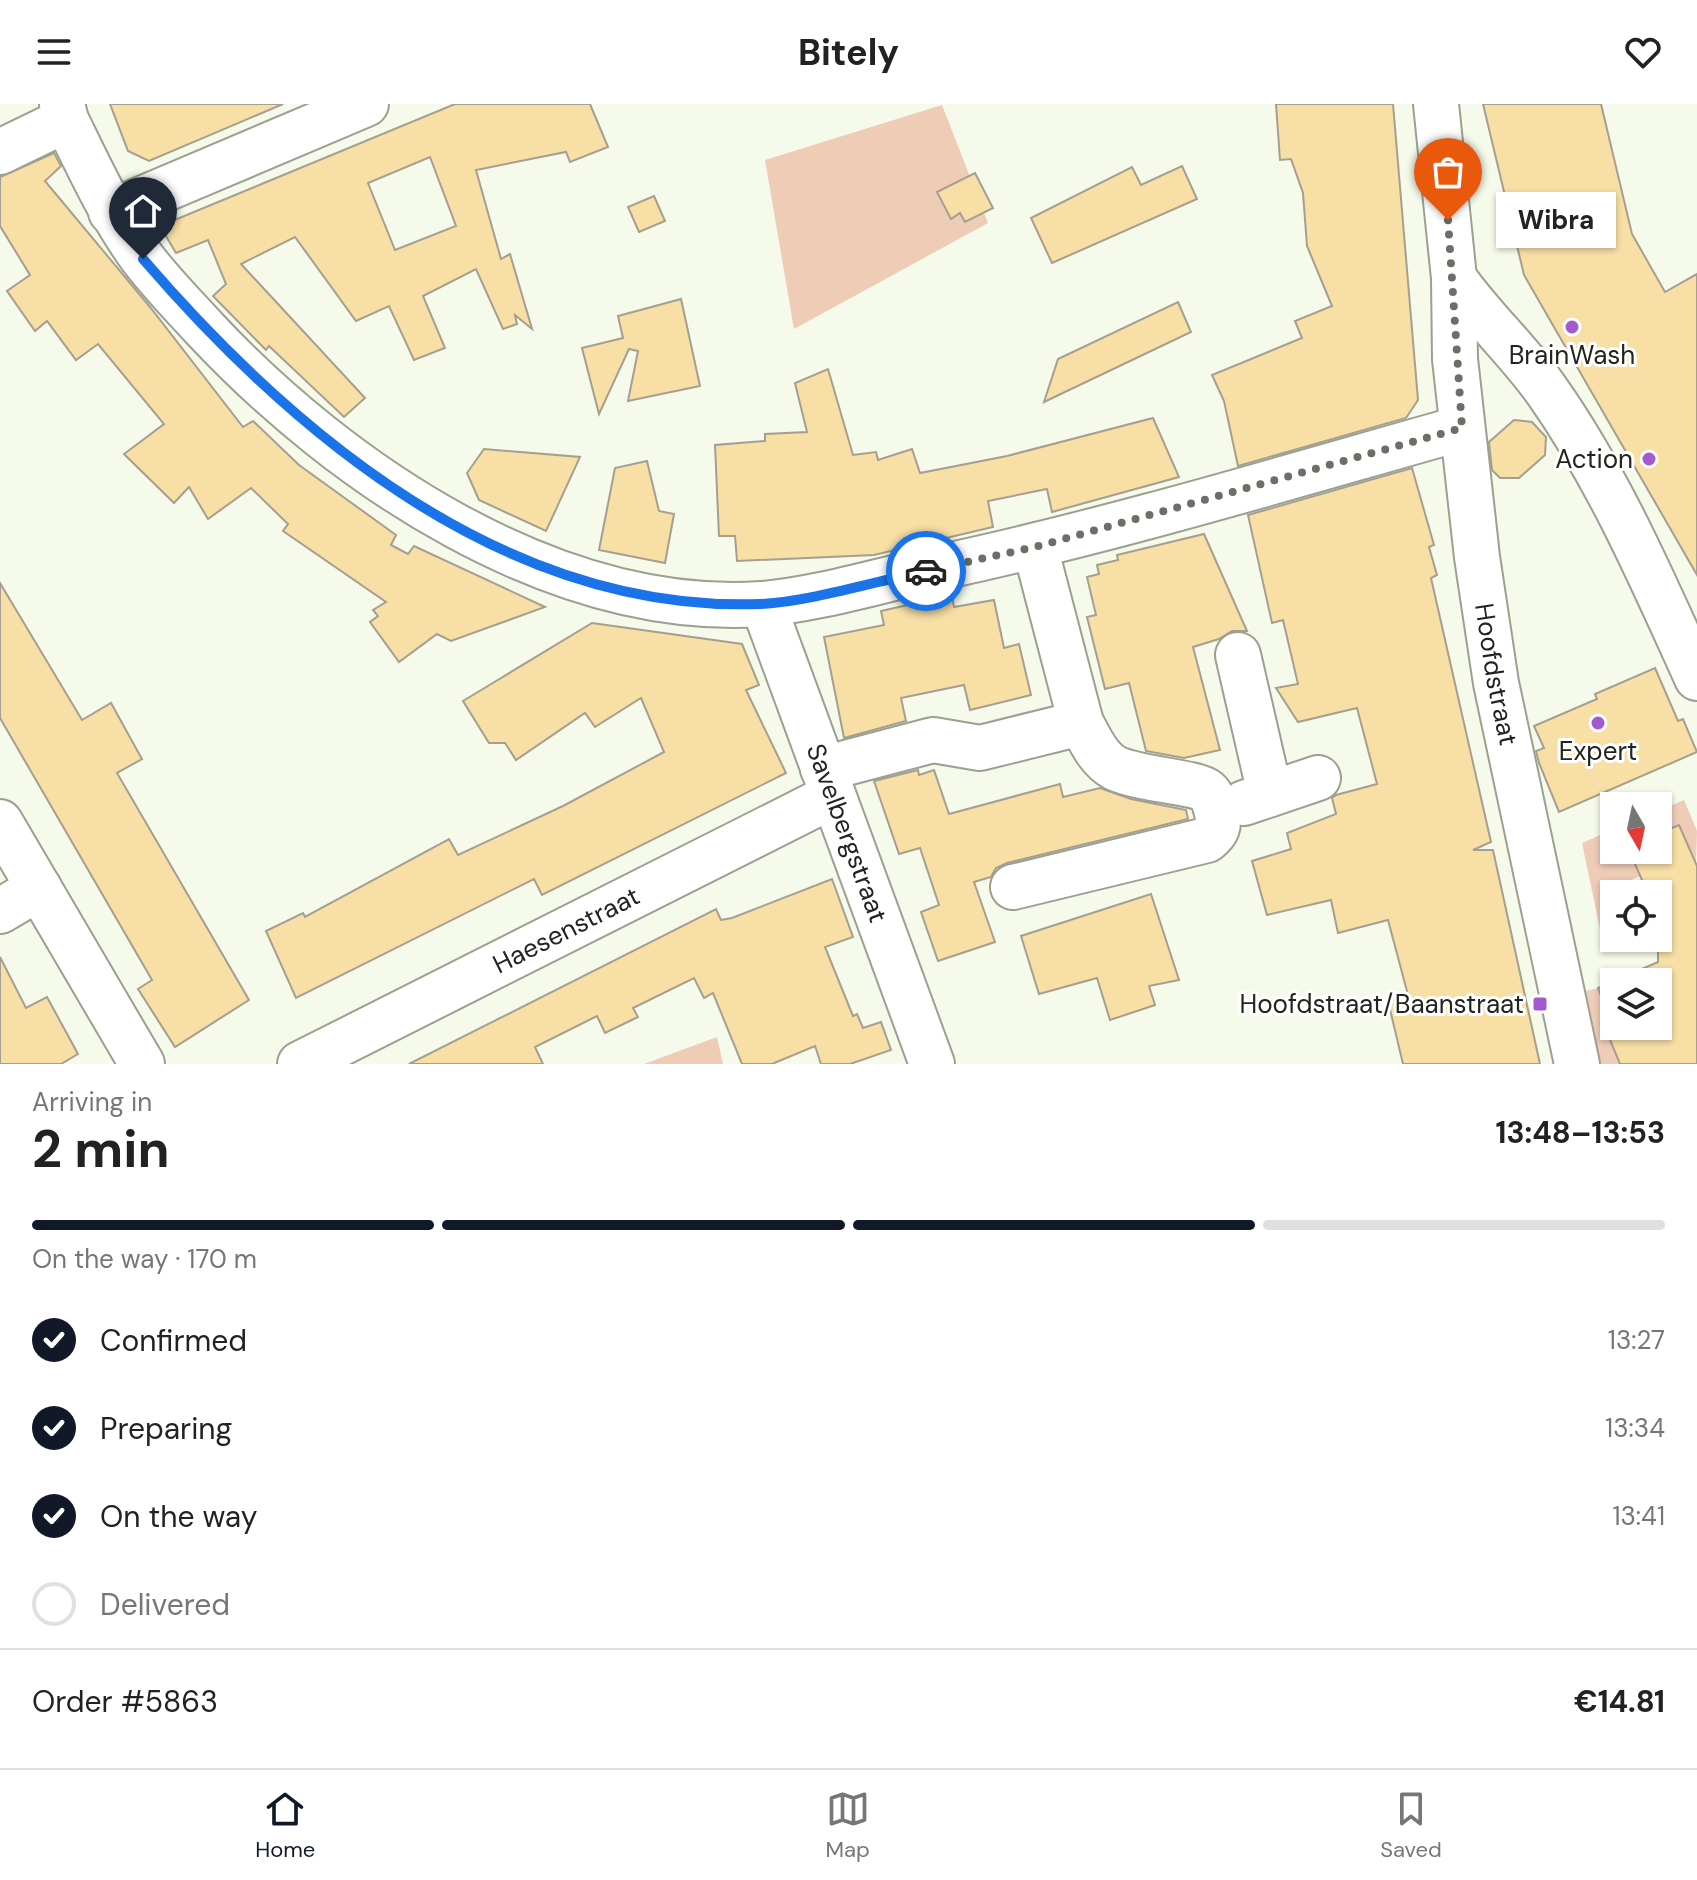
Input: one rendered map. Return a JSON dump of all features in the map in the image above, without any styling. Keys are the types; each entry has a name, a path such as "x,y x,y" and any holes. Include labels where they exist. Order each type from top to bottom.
{"street":[{"path":"111,212 366,104"},
{"name":"Hoofdstraat","path":"1436,104 1454,278 1455,359 1462,428 1496,683 1577,1064"},
{"path":"0,152 64,112 111,212 143,259 227,353 303,423 415,503 489,544 573,578 658,597 763,604 1035,547 1462,428"},
{"name":"Hoofdstraat","path":"1454,278 1476,310 1547,391 1683,607 1697,678"},
{"path":"1013,887 1199,843 1217,831 1217,812 1212,797 1200,787 1161,782 1112,766 1098,753 1081,723 1035,547"},
{"name":"Savelbergstraat","path":"763,604 932,1064"},
{"path":"1238,655 1270,794"},
{"name":"Haesenstraat","path":"300,1064 828,782 933,740 980,748 1081,723"},
{"path":"1217,812 1318,778"},
{"path":"0,822 142,1064"},
{"path":"0,911 39,888"}],"shaded area":[{"path":"942,105 988,223 794,329 765,160"},
{"path":"1684,800 1697,831 1696,864 1679,825 1672,828 1672,805"},
{"path":"1600,835 1600,864 1635,864 1640,876 1631,880 1600,880 1600,929 1582,843"},
{"path":"1598,988 1600,1040 1610,1040 1620,1064 1601,1064 1586,991"},
{"path":"717,1037 723,1064 644,1064"}],"building":[{"path":"110,104 283,104 149,161 128,151"},
{"path":"455,104 590,104 608,147 570,162 566,152 476,170 501,259 510,254 532,329 515,315 517,324 503,329 476,269 423,296 445,348 414,360 389,306 356,321 295,237 241,264 365,398 344,417 269,346 266,350 213,296 226,284 208,240 176,253 160,226","holes":["430,157 456,226 395,250 368,183"]},
{"path":"1276,104 1393,104 1418,400 1406,418 1238,466 1224,401 1212,375 1302,338 1295,321 1332,306 1307,246 1303,193 1291,159 1280,160"},
{"path":"1483,104 1601,104 1632,234 1665,292 1697,274 1697,575 1524,275"},
{"path":"54,153 61,166 45,181 150,307 243,427 253,421 299,465 396,535 391,545 408,554 414,546 545,607 451,641 437,634 399,662 370,622 378,616 373,610 386,602 283,531 288,524 251,488 208,519 189,487 174,503 124,454 164,424 98,344 76,360 47,321 35,331 7,291 30,275 0,226 0,177"},
{"path":"1182,166 1197,199 1052,263 1031,218 1132,167 1141,185"},
{"path":"975,173 993,208 965,222 960,213 951,219 937,192"},
{"path":"654,196 665,221 639,232 628,207"},
{"path":"681,299 700,386 628,401 638,351 629,349 599,414 582,348 623,338 618,316"},
{"path":"1178,302 1191,332 1044,402 1058,359"},
{"path":"828,369 853,455 876,452 878,460 912,449 920,473 1007,456 1153,418 1179,477 1052,512 1047,489 988,501 993,527 874,555 737,561 735,536 719,536 715,445 765,441 765,434 807,432 795,383"},
{"path":"1514,420 1532,422 1546,437 1545,455 1519,478 1500,478 1492,470 1489,442"},
{"path":"484,449 580,457 546,531 479,500 467,473"},
{"path":"647,461 659,511 674,514 665,563 599,550 615,468"},
{"path":"1412,468 1434,545 1429,547 1437,575 1431,578 1491,842 1473,850 1493,850 1540,1064 1403,1064 1388,1001 1408,995 1388,920 1338,933 1331,900 1267,915 1252,861 1291,849 1287,833 1336,814 1332,798 1336,795 1377,784 1357,708 1298,722 1276,688 1298,684 1283,620 1272,623 1248,515"},
{"path":"1204,534 1247,631 1232,631 1219,639 1193,647 1220,750 1184,758 1146,751 1129,683 1105,689 1087,617 1096,615 1087,577 1099,574 1097,565 1118,560 1117,555"},
{"path":"0,583 82,720 111,703 142,759 117,773 249,1000 175,1047 138,989 152,980 0,718"},
{"path":"952,595 954,607 994,600 1004,648 1019,644 1031,695 970,710 964,685 901,698 906,721 844,738 824,637 884,625 881,611"},
{"path":"592,623 742,644 759,685 746,690 786,773 542,895 534,879 296,998 266,931 303,913 305,917 449,839 458,855 563,806 664,752 641,698 595,727 585,713 516,760 505,743 489,743 463,701"},
{"path":"1655,668 1678,721 1683,719 1697,752 1559,812 1539,763 1536,751 1544,748 1534,726 1597,699 1595,694"},
{"path":"918,770 919,775 934,770 949,814 1060,784 1063,797 1100,788 1131,799 1186,810 1188,819 996,868 991,877 974,882 995,942 938,961 921,912 939,905 920,848 899,854 874,781"},
{"path":"1679,825 1697,866 1697,1064 1620,1064 1610,1040 1672,1040 1672,968 1644,968 1658,962 1658,952 1672,952 1672,880 1642,880 1635,864 1672,864 1672,828"},
{"path":"832,879 853,937 825,947 853,1016 857,1014 863,1028 881,1022 891,1050 850,1064 821,1064 815,1046 772,1064 742,1064 713,993 704,998 694,978 633,1008 638,1017 605,1033 597,1016 535,1047 543,1064 409,1064 716,909 721,920 732,918"},
{"path":"1151,894 1179,980 1149,986 1155,1005 1110,1020 1097,978 1039,994 1021,936"},
{"path":"0,957 26,1008 47,997 78,1054 61,1064 0,1064"}],"way so far":[{"path":"926,571 1035,547 1462,428 1448,220"}],"place":[{"name":"Wibra","path":"1448,220"},
{"name":"BrainWash","path":"1572,327"},
{"name":"Action","path":"1649,459"},
{"name":"Expert","path":"1598,723"},
{"name":"Hoofdstraat/Baanstraat","path":"1540,1004"}],"route":[{"path":"143,259 227,353 303,423 415,503 489,544 573,578 658,597 763,604 926,571"}]}
